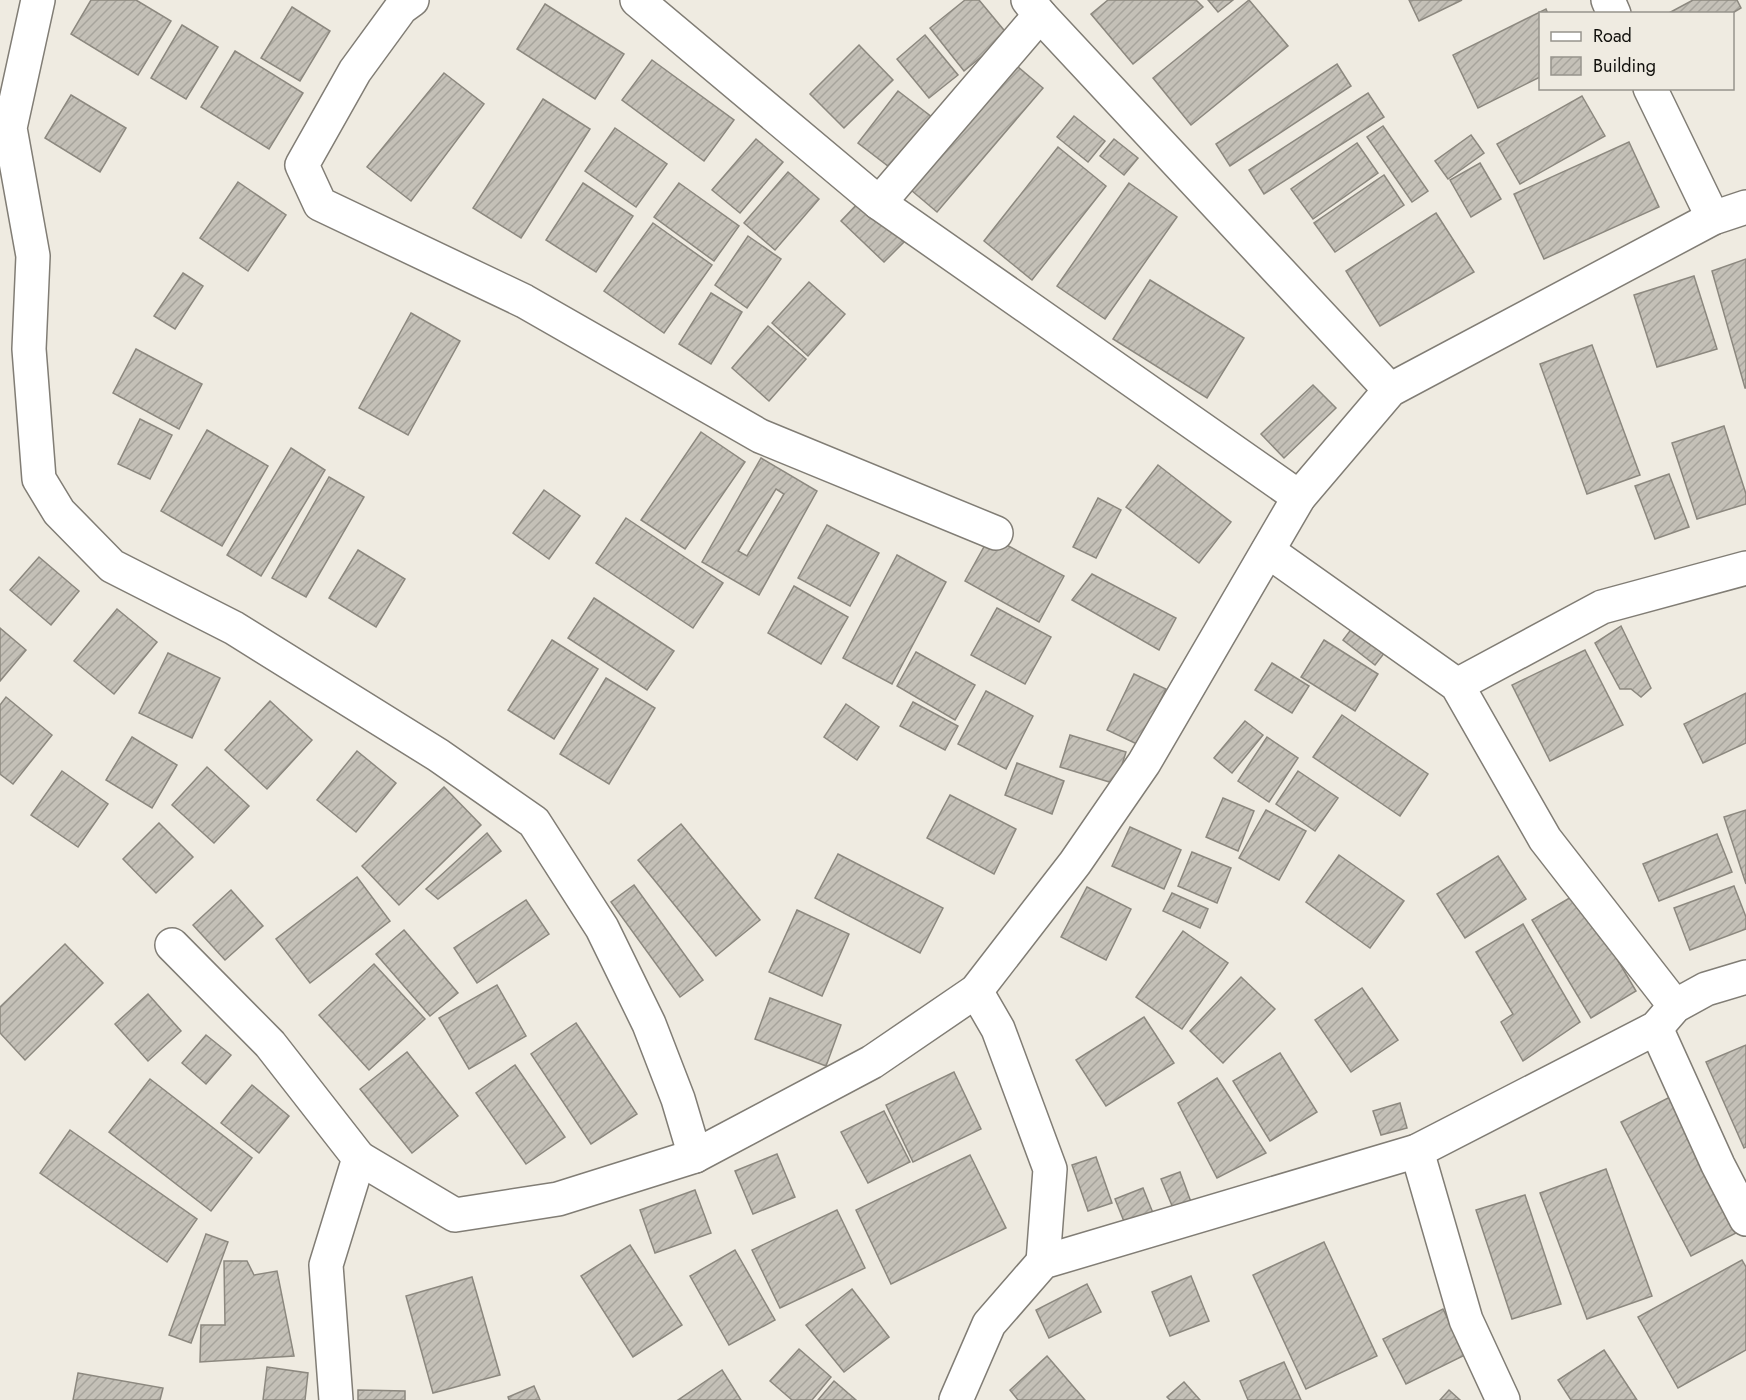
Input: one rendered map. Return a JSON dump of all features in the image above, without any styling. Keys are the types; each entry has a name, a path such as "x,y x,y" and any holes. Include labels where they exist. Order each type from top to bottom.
{"street":[{"path":"38,0 10,128 33,256 29,349 39,479 59,512 112,566 234,628 438,755 534,822 602,928 649,1024 678,1099 695,1156"},
{"path":"412,0 401,8 355,71 302,165 320,204 524,301 760,436 996,533"},
{"path":"637,0 879,203 1299,497"},
{"path":"879,203 1034,7 1390,390"},
{"path":"1651,90 1713,218"},
{"path":"172,945 270,1044 359,1158 455,1215 558,1199 695,1156 872,1062 976,991 1075,863 1144,763 1299,497 1390,390 1713,218 1746,207"},
{"path":"1268,551 1457,685 1545,839 1666,1017 1718,1165 1746,1219"},
{"path":"1457,685 1602,607 1746,568"},
{"path":"956,1400 989,1324 1043,1262 1417,1151 1666,1017 1706,989 1746,977"},
{"path":"976,991 998,1029 1050,1169 1043,1262"},
{"path":"1417,1151 1466,1320 1503,1400"},
{"path":"336,1400 326,1265 359,1158"}],"building":[{"path":"91,0 136,0 171,21 138,75 71,34"},
{"path":"965,0 979,0 1008,35 964,71 930,28"},
{"path":"1108,0 1196,0 1203,7 1133,64 1091,14"},
{"path":"1208,0 1233,0 1218,12"},
{"path":"1249,0 1288,46 1191,125 1153,78"},
{"path":"1409,0 1462,0 1419,21"},
{"path":"1693,0 1737,0 1741,8 1734,12 1671,12"},
{"path":"545,4 624,54 595,99 517,49"},
{"path":"292,7 330,31 300,81 261,58"},
{"path":"1539,12 1539,78 1478,108 1453,55"},
{"path":"182,25 218,47 186,99 151,78"},
{"path":"925,35 958,75 929,98 897,59"},
{"path":"859,45 893,80 844,128 810,94"},
{"path":"235,51 303,93 269,149 201,107"},
{"path":"652,60 734,120 704,161 622,100"},
{"path":"1011,61 1043,88 937,212 905,185"},
{"path":"1337,64 1351,86 1230,166 1216,144"},
{"path":"444,73 484,104 411,201 367,167"},
{"path":"898,91 937,121 897,173 858,143"},
{"path":"1368,93 1384,117 1264,194 1249,170"},
{"path":"71,95 126,128 100,172 45,138"},
{"path":"1582,96 1605,136 1520,184 1497,144"},
{"path":"543,99 590,129 521,238 473,208"},
{"path":"1074,116 1105,141 1088,162 1057,137"},
{"path":"1383,126 1428,191 1412,202 1367,137"},
{"path":"615,128 667,164 636,207 585,171"},
{"path":"1471,135 1484,153 1448,179 1435,161"},
{"path":"756,139 783,162 740,213 712,190"},
{"path":"1114,139 1138,158 1124,175 1100,156"},
{"path":"1629,142 1659,207 1544,259 1514,194"},
{"path":"1357,143 1378,173 1313,219 1291,189"},
{"path":"1058,147 1106,186 1032,280 984,241"},
{"path":"1480,163 1501,199 1471,217 1450,180"},
{"path":"788,172 819,199 775,250 744,223"},
{"path":"1384,175 1404,205 1335,252 1314,223"},
{"path":"238,182 286,215 248,271 200,238"},
{"path":"583,183 633,216 596,272 546,240"},
{"path":"679,183 739,226 714,261 654,217"},
{"path":"1129,183 1177,217 1105,319 1057,286"},
{"path":"861,200 904,242 884,262 841,221"},
{"path":"1436,213 1474,272 1380,326 1346,271"},
{"path":"653,223 712,265 664,333 604,291"},
{"path":"748,236 781,259 747,308 715,285"},
{"path":"1746,259 1746,388 1745,388 1712,271"},
{"path":"183,273 203,286 175,329 154,316"},
{"path":"1694,276 1717,349 1657,367 1634,295"},
{"path":"1150,280 1244,338 1207,398 1113,339"},
{"path":"809,282 845,314 808,356 772,323"},
{"path":"711,293 742,312 711,364 679,344"},
{"path":"411,313 460,341 408,435 359,408"},
{"path":"768,326 806,359 769,401 732,368"},
{"path":"1592,345 1640,475 1587,494 1540,364"},
{"path":"136,349 202,384 179,429 113,393"},
{"path":"1313,385 1336,408 1284,458 1261,434"},
{"path":"140,419 172,435 150,479 118,464"},
{"path":"1724,426 1746,494 1746,504 1697,519 1672,443"},
{"path":"207,430 268,466 222,546 161,511"},
{"path":"701,432 745,462 685,549 641,520"},
{"path":"291,448 325,470 261,576 227,555"},
{"path":"761,458 817,491 759,595 702,562","holes":["776,489 784,494 747,556 738,551"]},
{"path":"1158,465 1231,522 1199,563 1126,507"},
{"path":"1669,474 1689,527 1655,539 1635,486"},
{"path":"329,477 364,497 306,597 272,578"},
{"path":"544,490 580,516 549,559 513,533"},
{"path":"1098,498 1121,510 1096,558 1073,547"},
{"path":"626,518 723,583 693,628 596,563"},
{"path":"827,525 879,553 850,606 798,578"},
{"path":"990,536 1064,576 1039,622 965,581"},
{"path":"358,550 405,579 376,627 329,598"},
{"path":"897,555 946,582 892,684 843,658"},
{"path":"39,557 79,591 51,625 10,590"},
{"path":"1092,574 1176,618 1159,650 1072,600"},
{"path":"794,586 848,617 821,664 768,633"},
{"path":"594,598 674,651 647,690 568,638"},
{"path":"997,608 1051,637 1025,684 971,655"},
{"path":"117,609 157,642 114,694 74,661"},
{"path":"1356,623 1389,647 1375,665 1343,640"},
{"path":"1621,626 1651,688 1641,697 1631,689 1620,689 1595,643"},
{"path":"0,628 26,650 0,681"},
{"path":"552,640 598,669 554,739 508,710"},
{"path":"1324,640 1378,674 1355,711 1301,677"},
{"path":"1585,650 1623,725 1550,761 1512,685"},
{"path":"916,652 975,685 955,720 897,686"},
{"path":"168,653 220,678 192,738 139,713"},
{"path":"1272,663 1309,686 1292,713 1255,690"},
{"path":"1134,674 1166,689 1139,745 1107,730"},
{"path":"606,678 655,708 609,784 560,754"},
{"path":"986,691 1033,716 1006,769 958,744"},
{"path":"1746,693 1746,743 1703,763 1684,724"},
{"path":"6,697 52,735 13,784 0,774 0,705"},
{"path":"270,701 312,740 267,789 225,750"},
{"path":"913,702 958,726 945,750 900,726"},
{"path":"846,704 879,727 857,760 824,737"},
{"path":"1342,715 1428,774 1400,816 1313,757"},
{"path":"1245,721 1263,735 1232,773 1214,758"},
{"path":"1070,735 1126,752 1116,784 1060,767"},
{"path":"132,737 177,765 152,808 106,780"},
{"path":"1267,737 1298,758 1269,802 1238,781"},
{"path":"357,751 396,783 356,832 317,800"},
{"path":"1017,763 1064,781 1052,814 1005,795"},
{"path":"207,767 249,806 214,843 172,805"},
{"path":"62,771 108,804 78,847 31,815"},
{"path":"1298,771 1338,798 1315,831 1276,804"},
{"path":"444,787 481,825 399,905 362,866"},
{"path":"950,795 1016,829 994,874 927,838"},
{"path":"1223,798 1254,811 1238,851 1206,837"},
{"path":"1266,810 1306,831 1279,880 1239,858"},
{"path":"1746,810 1746,884 1724,817"},
{"path":"159,823 193,857 156,893 123,859"},
{"path":"681,824 760,920 716,956 638,860"},
{"path":"1130,827 1181,850 1164,889 1112,866"},
{"path":"487,833 501,851 438,899 426,889"},
{"path":"1717,834 1732,872 1659,901 1643,864"},
{"path":"1192,852 1231,868 1217,903 1178,886"},
{"path":"838,854 943,908 920,953 815,898"},
{"path":"1339,855 1404,901 1370,948 1306,902"},
{"path":"1498,856 1526,899 1465,938 1437,894"},
{"path":"357,877 390,921 310,983 276,939"},
{"path":"634,885 703,980 680,997 611,902"},
{"path":"1734,886 1746,917 1746,929 1690,950 1674,908"},
{"path":"1087,887 1131,909 1106,960 1061,937"},
{"path":"231,890 263,926 225,960 193,925"},
{"path":"1172,893 1208,909 1200,928 1163,911"},
{"path":"1578,893 1636,991 1591,1018 1532,920"},
{"path":"526,900 549,934 477,983 454,948"},
{"path":"797,910 849,934 822,996 769,972"},
{"path":"1523,924 1580,1022 1523,1061 1501,1022 1513,1014 1476,952"},
{"path":"404,930 458,993 430,1016 376,954"},
{"path":"1183,931 1228,963 1182,1029 1136,997"},
{"path":"65,944 103,983 25,1060 0,1033 0,1007"},
{"path":"374,964 425,1019 369,1070 319,1015"},
{"path":"1241,977 1275,1009 1223,1063 1190,1031"},
{"path":"497,985 526,1036 469,1069 439,1018"},
{"path":"1362,988 1398,1040 1351,1072 1315,1020"},
{"path":"148,994 181,1031 148,1061 115,1024"},
{"path":"770,998 841,1025 826,1066 755,1039"},
{"path":"1144,1017 1174,1063 1106,1106 1076,1060"},
{"path":"576,1023 637,1114 591,1144 531,1054"},
{"path":"206,1035 231,1055 206,1084 182,1063"},
{"path":"1746,1045 1746,1147 1744,1148 1706,1062"},
{"path":"407,1052 458,1116 412,1153 360,1089"},
{"path":"1280,1053 1317,1112 1270,1141 1233,1081"},
{"path":"515,1065 565,1137 526,1164 476,1093"},
{"path":"954,1072 981,1129 913,1162 886,1105"},
{"path":"1217,1078 1266,1153 1217,1178 1178,1103"},
{"path":"150,1079 252,1158 211,1211 109,1132"},
{"path":"252,1085 289,1116 259,1153 221,1123"},
{"path":"1670,1097 1740,1231 1691,1256 1621,1122"},
{"path":"1400,1103 1407,1128 1381,1135 1373,1111"},
{"path":"884,1111 910,1162 868,1183 841,1132"},
{"path":"70,1130 197,1219 167,1262 40,1173"},
{"path":"777,1154 795,1197 753,1214 735,1171"},
{"path":"970,1155 1006,1228 891,1284 856,1210"},
{"path":"1096,1157 1112,1203 1088,1211 1072,1165"},
{"path":"1606,1169 1652,1296 1587,1319 1540,1193"},
{"path":"1180,1172 1191,1202 1173,1208 1161,1179"},
{"path":"1143,1188 1155,1218 1127,1229 1115,1199"},
{"path":"695,1190 711,1233 655,1253 640,1210"},
{"path":"1525,1195 1561,1304 1512,1319 1476,1210"},
{"path":"837,1210 865,1268 780,1308 752,1250"},
{"path":"206,1234 228,1242 191,1343 169,1335"},
{"path":"1324,1242 1377,1356 1306,1389 1253,1275"},
{"path":"630,1245 682,1325 633,1357 581,1276"},
{"path":"735,1250 775,1320 729,1345 690,1276"},
{"path":"1742,1260 1746,1267 1746,1350 1678,1388 1638,1317"},
{"path":"224,1261 247,1261 254,1275 277,1271 294,1356 200,1362 201,1325 225,1325"},
{"path":"1191,1276 1209,1321 1170,1336 1152,1292"},
{"path":"472,1277 500,1375 433,1393 406,1296"},
{"path":"1087,1284 1101,1312 1049,1338 1036,1310"},
{"path":"852,1289 889,1337 844,1372 806,1325"},
{"path":"1443,1309 1465,1355 1406,1384 1383,1339"},
{"path":"799,1349 831,1377 812,1400 792,1400 770,1381"},
{"path":"1604,1350 1637,1400 1571,1400 1558,1380"},
{"path":"1047,1356 1085,1400 1018,1400 1010,1390"},
{"path":"1284,1362 1301,1400 1248,1400 1240,1381"},
{"path":"267,1367 308,1373 305,1400 263,1400"},
{"path":"722,1370 741,1400 678,1400"},
{"path":"78,1373 163,1388 160,1400 73,1400"},
{"path":"834,1381 856,1400 818,1400"},
{"path":"1184,1382 1200,1400 1170,1400 1167,1397"},
{"path":"534,1386 540,1400 509,1400 508,1397"},
{"path":"358,1390 405,1391 405,1400 358,1400"},
{"path":"1449,1390 1460,1400 1440,1400"}]}
